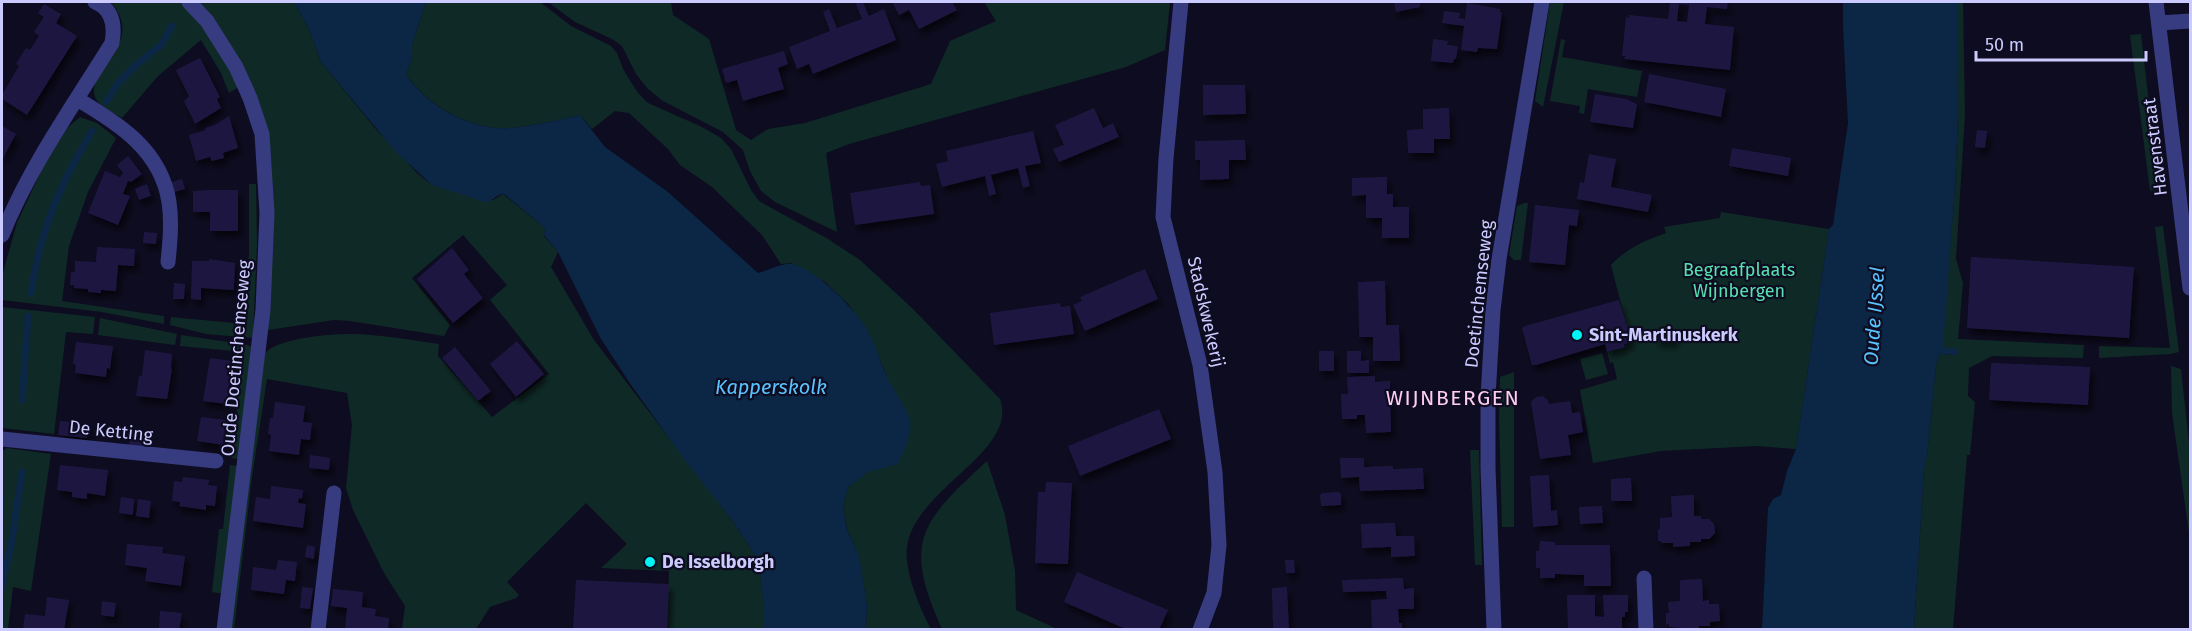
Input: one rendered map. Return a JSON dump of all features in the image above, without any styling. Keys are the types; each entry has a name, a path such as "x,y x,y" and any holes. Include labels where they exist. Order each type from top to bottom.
{"street":[{"path":"2,235 32,170 112,43 115,27 109,13 95,2"},
{"name":"Oude Doetinchemseweg","path":"189,2 213,30 236,67 250,98 262,135 267,213 263,310 224,630"},
{"name":"Stadskwekerij","path":"1181,2 1166,158 1163,217 1200,365 1215,472 1219,545 1214,593 1200,630"},
{"name":"Doetinchemseweg","path":"1494,630 1488,468 1488,397 1493,310 1499,259 1542,2"},
{"name":"Havenstraat","path":"2156,2 2190,288"},
{"path":"2159,23 2190,21"},
{"path":"77,99 114,120 135,138 150,156 169,200 171,223 168,262"},
{"name":"De Ketting","path":"2,439 216,461"},
{"path":"318,630 334,493"},
{"path":"1644,578 1646,630"}],"green space":[{"path":"111,2 181,2 211,37 239,87 229,93 221,73 201,40 158,76 122,118 104,107 96,99 94,89 119,45 122,32 120,18"},
{"path":"195,2 294,2 309,29 321,62 375,128 418,174 432,185 493,200 503,194 545,228 544,236 558,252 551,267 594,340 732,520 753,552 760,573 764,629 667,629 669,571 601,568 627,544 586,503 507,582 519,595 490,607 476,629 402,629 405,606 384,573 353,510 346,488 352,425 347,393 267,379 252,477 234,629 230,629 265,353 288,341 339,334 372,335 439,344 438,356 492,417 549,374 490,300 507,285 463,235 412,278 450,325 444,336 334,320 268,330 257,107"},
{"path":"426,2 540,2 571,26 611,46 638,93 648,103 721,138 731,149 751,190 759,201 828,239 860,260 913,309 1000,399 1002,418 994,436 981,454 927,507 914,526 907,547 910,578 931,629 866,629 867,606 859,556 847,529 843,506 848,487 868,471 898,464 887,377 869,333 849,305 825,282 791,263 781,264 762,235 712,187 680,165 668,149 629,113 615,111 592,129 580,115 526,126 496,128 470,122 446,111 424,95 406,75 412,58 412,45"},
{"path":"548,2 671,2 673,15 709,39 736,130 751,140 768,129 805,123 931,84 950,41 996,21 984,2 1170,2 1165,50 1126,67 849,144 826,153 837,232 775,202 761,191 750,171 743,150 723,132 663,101 648,89 636,74 622,46 575,22"},
{"path":"1550,2 1564,2 1543,107 1535,101"},
{"path":"1958,2 1963,2 1965,114 1956,259 1963,283 1958,339 2084,345 2083,358 1992,356 1969,368 1968,396 1975,402 1970,455 1967,455 1953,629 1914,630 1924,470 1936,365 1940,354 1957,355 1942,347 1955,187 1958,115"},
{"path":"2141,34 2159,190 2150,191 2130,35"},
{"path":"1561,39 1565,40 1562,57 1642,71 1637,97 1588,89 1584,114 1579,113 1580,106 1550,101"},
{"path":"80,117 97,123 116,138 88,192 69,246 62,301 164,316 164,324 102,312 2,300 2,276 17,223 44,165 67,128"},
{"path":"249,184 256,184 257,245 253,338 206,334 170,325 171,317 244,324 249,253"},
{"path":"1528,203 1521,260 1514,260 1509,255 1517,206"},
{"name":"Begraafplaats Wijnbergen","path":"1721,212 1829,229 1796,449 1756,446 1661,451 1593,463 1580,390 1617,379 1613,362 1610,363 1607,352 1625,347 1624,344 1631,342 1611,265 1636,246 1666,233 1664,227 1720,218"},
{"path":"2163,226 2179,352 2099,358 2099,346 2170,348 2155,227"},
{"path":"2,307 95,317 93,334 66,332 54,434 2,428"},
{"path":"100,318 177,334 175,345 98,335"},
{"path":"181,335 251,347 239,459 231,458 244,352 180,346"},
{"path":"1602,353 1608,374 1586,380 1580,359"},
{"path":"2171,366 2181,369 2190,452 2190,540 2172,413"},
{"path":"1514,372 1514,527 1502,527 1500,377"},
{"path":"7,448 51,454 31,591 13,587 8,629 2,630 2,451"},
{"path":"1470,450 1479,450 1482,565 1475,565"},
{"path":"987,461 1005,515 1015,571 1016,610 1057,629 942,629 923,574 921,553 925,535 933,518 946,501"},
{"path":"230,465 239,466 224,594 212,592 219,529 223,529"}],"water":[{"name":"Kapperskolk","path":"294,2 426,2 412,45 412,58 406,75 424,95 445,111 470,122 496,128 526,126 580,115 605,147 668,192 758,273 780,265 792,264 813,274 846,303 869,333 888,379 909,416 911,425 898,464 868,472 848,487 843,506 847,530 859,555 867,606 866,629 764,629 760,573 753,552 732,520 684,459 631,385 601,339 558,252 544,235 545,228 504,194 485,202 432,185 396,152 321,62 309,29"},
{"name":"Oude IJssel","path":"1843,2 1958,2 1958,115 1955,187 1943,347 1958,349 1957,355 1940,354 1936,365 1924,470 1914,629 1762,629 1768,508 1773,499 1781,495 1796,449 1829,229 1833,225 1848,123"}],"building":[{"path":"855,2 863,2 869,16 884,9 896,40 813,74 809,64 797,69 789,47 830,31 823,12 829,9 837,28 862,19"},
{"path":"892,2 952,2 957,10 919,29 909,10 899,15"},
{"path":"1394,2 1420,2 1420,7 1396,12"},
{"path":"1670,2 1728,2 1727,9 1707,7 1705,24 1734,27 1730,70 1624,59 1625,56 1622,56 1626,17 1629,18 1629,15 1668,19","holes":["1679,4 1689,5 1687,22 1677,21"]},
{"path":"1467,3 1500,9 1502,13 1497,49 1478,48 1477,52 1461,50 1464,26 1442,23 1444,11 1460,13 1459,18 1465,19"},
{"path":"44,4 61,14 56,23 77,36 27,115 2,99 2,95 19,66 16,64 26,48 30,50 39,36 34,32 44,17 38,13"},
{"path":"1433,39 1448,41 1447,45 1458,46 1453,63 1431,61"},
{"path":"784,51 788,64 778,68 784,89 743,101 737,80 726,83 722,69"},
{"path":"200,58 220,97 217,99 221,108 195,124 184,101 189,96 176,70"},
{"path":"1649,74 1726,89 1721,117 1644,102"},
{"path":"1203,85 1245,85 1246,114 1203,115"},
{"path":"1595,94 1626,99 1637,104 1633,128 1590,122"},
{"path":"1094,108 1103,128 1113,123 1119,137 1059,162 1053,149 1064,145 1055,125"},
{"path":"1449,108 1450,139 1434,139 1434,153 1408,153 1407,130 1423,129 1423,109"},
{"path":"229,116 238,148 223,153 224,158 212,161 210,157 196,161 189,135 206,130 205,128"},
{"path":"2,126 16,134 2,160"},
{"path":"1977,130 1987,131 1985,148 1975,147"},
{"path":"1033,131 1041,163 1025,166 1030,186 1023,188 1018,168 991,175 996,194 989,196 985,176 942,187 936,164 948,161 946,151"},
{"path":"1245,140 1246,160 1229,160 1229,179 1200,180 1200,160 1195,160 1195,141"},
{"path":"1732,148 1791,158 1788,176 1729,166"},
{"path":"1589,154 1616,159 1611,187 1652,195 1648,212 1577,199 1580,182 1584,183"},
{"path":"128,156 142,174 131,182 128,181 123,194 130,196 118,225 88,213 105,171 120,177 123,173 117,165"},
{"path":"1387,177 1387,194 1393,194 1393,207 1409,207 1409,238 1382,238 1382,218 1366,218 1366,195 1352,196 1352,178"},
{"path":"182,179 185,189 174,192 172,182"},
{"path":"920,182 921,186 930,185 934,214 855,225 850,193"},
{"path":"147,184 151,196 139,200 135,189"},
{"path":"238,190 238,231 210,231 210,212 193,212 193,191"},
{"path":"1535,205 1579,210 1577,226 1569,225 1565,265 1529,262"},
{"path":"144,232 157,233 156,244 143,243"},
{"path":"97,247 135,249 134,266 118,265 116,291 88,292 88,289 74,288 74,285 70,285 71,272 75,272 75,261 96,262"},
{"path":"452,248 469,270 464,274 483,298 453,323 417,279"},
{"path":"1971,257 2134,267 2129,338 1967,328"},
{"path":"209,259 235,263 234,290 201,288 201,300 191,299 192,261 209,261"},
{"path":"1145,269 1158,299 1085,331 1073,305 1082,301 1080,297"},
{"path":"1385,281 1386,325 1399,325 1400,361 1373,361 1373,337 1359,337 1358,282"},
{"path":"174,283 185,284 184,299 173,299"},
{"name":"Sint-Martinuskerk","path":"1619,300 1632,342 1624,344 1625,347 1607,352 1605,344 1532,365 1522,328"},
{"path":"1060,303 1061,307 1070,306 1074,334 994,345 990,313"},
{"path":"1655,335 1675,335 1675,342 1655,341"},
{"path":"517,341 544,374 516,397 490,364"},
{"path":"76,342 113,346 110,369 107,368 106,377 75,373 76,365 73,364"},
{"path":"455,347 491,391 478,401 442,358"},
{"path":"145,350 172,354 167,399 136,396 139,376 142,376"},
{"path":"1319,351 1334,351 1334,371 1319,371"},
{"path":"1347,351 1361,351 1361,361 1369,360 1369,373 1347,373"},
{"path":"210,358 232,361 227,404 203,401"},
{"path":"1991,363 2090,367 2088,405 1989,400"},
{"path":"1375,376 1375,382 1390,381 1391,432 1366,433 1365,415 1357,415 1357,419 1342,419 1341,394 1348,394 1347,377"},
{"path":"1543,396 1549,404 1570,401 1572,413 1580,412 1583,432 1568,435 1571,455 1540,459 1531,402 1536,397"},
{"path":"275,402 305,406 303,422 312,423 310,440 301,439 299,455 269,451 271,435 268,434"},
{"path":"1159,409 1171,439 1080,476 1068,446"},
{"path":"201,417 226,420 223,445 197,441"},
{"path":"60,421 88,424 87,438 58,435"},
{"path":"131,430 148,432 146,447 129,445"},
{"path":"310,455 330,458 329,470 309,468"},
{"path":"1340,458 1364,458 1364,467 1423,468 1424,489 1360,491 1359,477 1341,478"},
{"path":"60,465 108,470 105,496 87,493 87,499 72,497 72,492 57,490"},
{"path":"1549,475 1551,511 1557,510 1558,525 1533,527 1530,476"},
{"path":"183,477 209,480 208,485 217,486 215,506 206,505 206,510 179,506 180,502 172,501 174,481 182,482"},
{"path":"1631,478 1632,501 1611,501 1611,479"},
{"path":"1046,482 1072,483 1068,564 1035,563 1038,492 1045,492"},
{"path":"271,486 303,490 302,499 299,498 298,503 306,504 303,528 253,521 256,497 270,499"},
{"path":"1338,492 1341,494 1341,505 1321,506 1320,495"},
{"path":"1694,495 1694,516 1709,519 1714,524 1715,533 1709,539 1701,539 1701,542 1690,542 1690,546 1673,547 1673,543 1658,541 1660,518 1672,517 1671,496"},
{"path":"121,497 134,499 133,515 119,513"},
{"path":"138,499 151,501 149,518 136,516"},
{"path":"1602,506 1603,523 1580,524 1579,507"},
{"path":"1395,523 1396,536 1414,536 1415,556 1391,557 1391,547 1362,548 1361,524"},
{"path":"1540,541 1555,542 1555,545 1610,545 1611,586 1584,586 1584,575 1555,574 1555,578 1540,578 1540,568 1536,568 1536,551 1539,551"},
{"path":"127,544 163,547 162,553 185,556 181,586 145,581 147,568 125,565"},
{"path":"307,545 315,547 314,559 305,557"},
{"path":"278,560 297,562 295,581 286,580 284,594 251,590 253,567 276,570"},
{"path":"1285,560 1294,560 1295,573 1286,573"},
{"path":"1077,572 1168,610 1159,630 1128,630 1064,602"},
{"path":"1403,578 1404,589 1414,588 1414,609 1398,609 1402,630 1372,630 1371,600 1387,599 1386,591 1343,592 1342,580"},
{"path":"1702,579 1703,601 1709,600 1709,604 1719,604 1720,621 1710,622 1710,626 1699,626 1699,629 1666,625 1666,613 1669,613 1668,602 1680,601 1680,580"},
{"path":"576,580 669,584 667,630 573,630"},
{"path":"302,587 313,588 310,609 300,608"},
{"path":"1287,587 1289,630 1273,630 1272,588"},
{"path":"333,589 363,592 362,607 376,609 375,616 389,618 388,630 345,630 347,608 331,606"},
{"path":"1567,595 1595,595 1595,616 1604,617 1603,595 1628,595 1628,612 1625,612 1625,617 1622,617 1622,630 1568,630"},
{"path":"47,597 69,600 64,630 23,630 25,614 45,616"},
{"path":"102,601 116,603 114,617 101,615"},
{"path":"160,611 182,613 179,630 159,630"}],"waterway":[{"path":"106,102 118,83 162,44 172,26"},
{"path":"31,293 40,250 53,209 92,131"},
{"path":"22,400 28,316"},
{"path":"2,587 22,472"}],"place":[{"name":"Sint-Martinuskerk","path":"1577,335"},
{"name":"De Isselborgh","path":"650,562"}],"district":[{"name":"WIJNBERGEN","path":"1453,398"}]}
